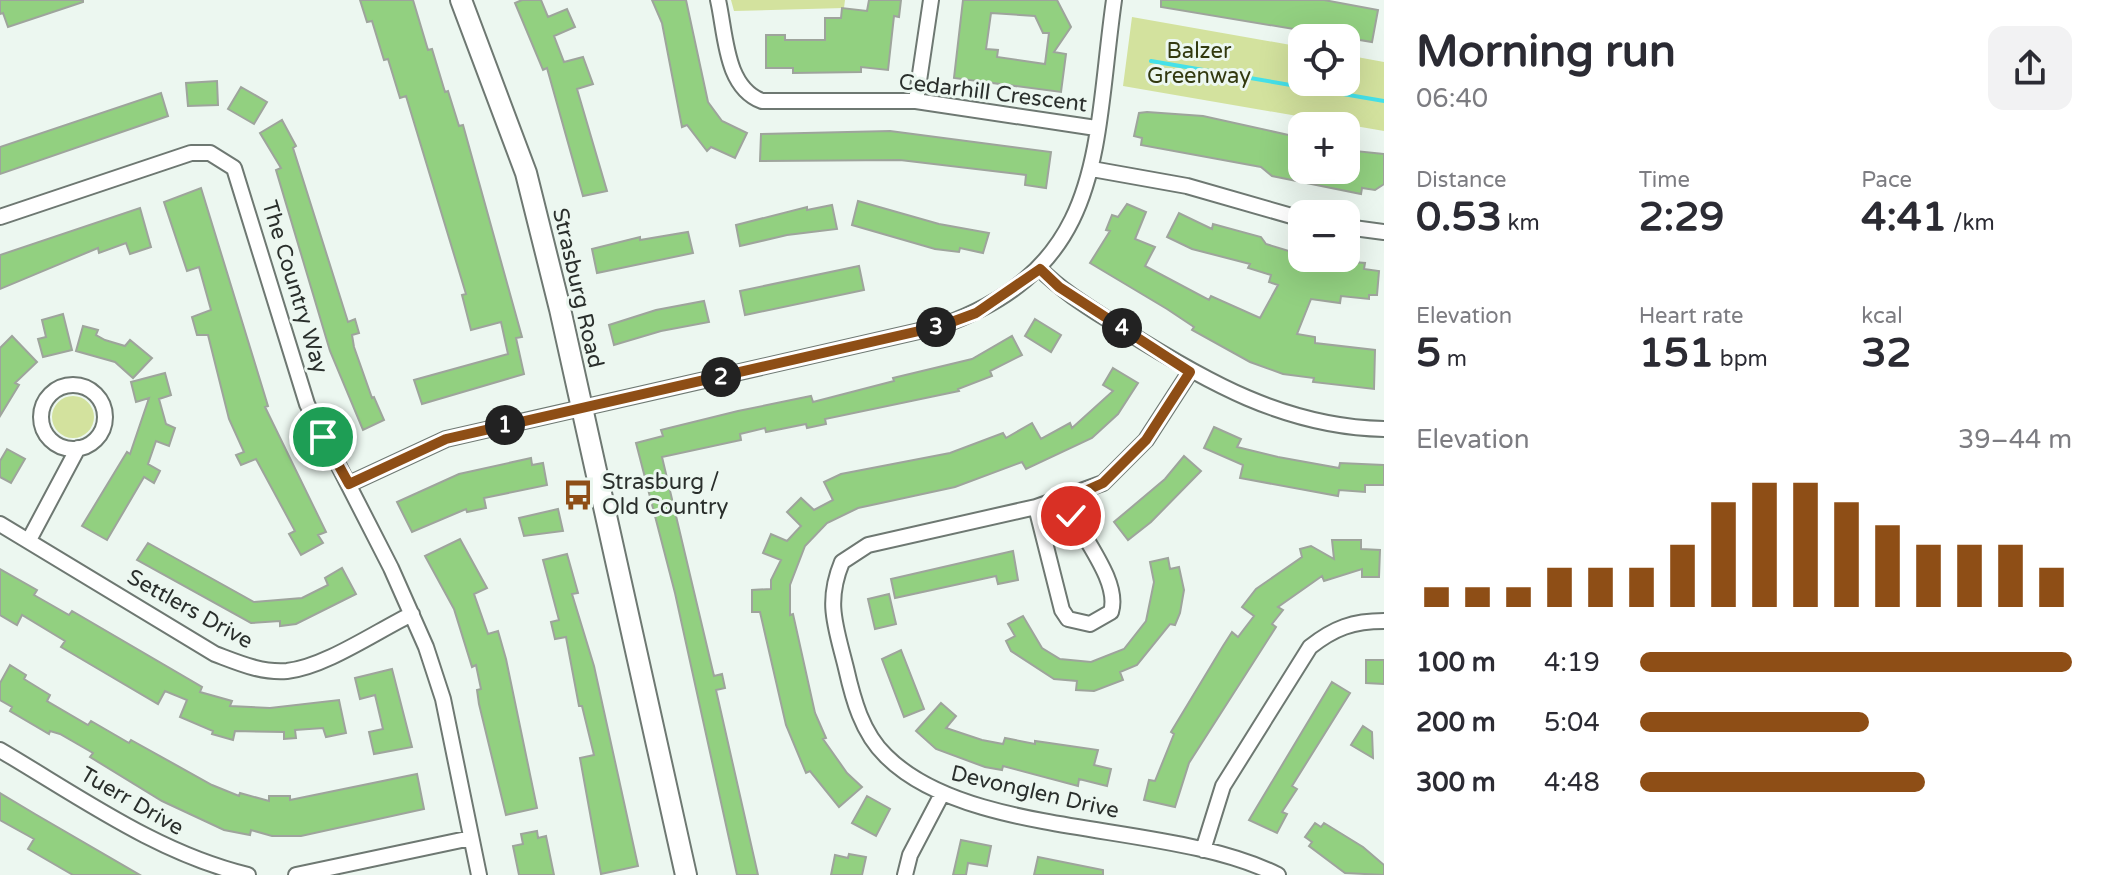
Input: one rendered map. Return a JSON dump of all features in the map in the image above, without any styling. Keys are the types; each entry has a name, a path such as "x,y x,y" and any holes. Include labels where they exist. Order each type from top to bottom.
{"street":[{"name":"Strasburg Road","path":"461,0 526,173 686,875"},
{"name":"Cedarhill Crescent","path":"718,0 736,81 746,95 762,101 916,101 1096,128"},
{"path":"916,101 931,0"},
{"path":"349,484 446,439 941,326 976,313 1040,269 1068,231 1092,169 1114,0"},
{"name":"The Country Way","path":"0,217 191,153 210,153 234,168 307,404 412,614 443,699 479,875"},
{"path":"1092,169 1187,186 1288,215"},
{"path":"1360,229 1384,232"},
{"path":"1040,269 1059,287 1190,372 1248,401 1307,419 1384,429"},
{"name":"Devonglen Drive","path":"1190,372 1146,440 1103,483 1065,500 868,545 842,562 833,582 830,602 852,695 864,726 885,755 916,781 942,794 1004,811 1203,850 1278,875"},
{"path":"29,540 78,448 91,444 101,434 104,408 89,389 66,386 47,399 42,423 55,443 78,448"},
{"path":"1036,507 1062,610 1068,619 1090,624 1111,612 1116,597 1110,580 1076,526 1065,500"},
{"name":"Settlers Drive","path":"0,524 215,654 253,669 288,671 325,658 412,614"},
{"path":"1203,850 1223,786 1310,647 1331,631 1359,621 1384,621"},
{"name":"Tuerr Drive","path":"0,750 167,848 210,866 248,875"},
{"path":"905,875 910,855 942,794"},
{"path":"296,875 471,838"}],"green space":[{"path":"731,0 845,0 844,8 734,11"},
{"name":"Balzer Greenway","path":"1132,17 1288,45 1288,96 1360,96 1360,58 1384,62 1384,131 1360,127 1360,112 1288,112 1288,114 1123,86"},
{"path":"73,396 88,402 94,417 88,432 73,438 58,432 52,417 58,402"}],"building":[{"path":"0,0 83,2 8,27 3,13 0,14"},
{"path":"360,0 413,0 428,50 432,49 459,126 463,125 522,337 516,338 524,374 422,404 414,380 508,354 501,322 471,330 462,295 466,294 406,96 400,98 388,59 384,60 372,21 367,22"},
{"path":"541,0 548,17 567,9 575,27 554,36 564,62 583,57 593,84 577,89 607,191 583,196 547,68 543,70 515,3"},
{"path":"652,0 686,0 708,102 722,121 747,133 735,158 711,147 707,151 687,125 682,127 662,23"},
{"path":"869,0 901,0 899,17 894,16 888,70 861,67 861,72 793,73 793,68 766,68 766,35 785,35 785,40 825,40 825,18 841,18 842,8 867,11"},
{"path":"963,0 1057,0 1071,27 1054,52 1066,54 1061,92 954,78","holes":["991,13 1035,16 1043,33 1049,33 1045,64 997,57 998,50 986,49"]},
{"path":"1161,0 1324,0 1378,10 1372,42 1360,40 1360,24 1288,24 1288,28 1161,7"},
{"path":"217,81 218,105 188,106 186,83"},
{"path":"241,87 267,102 254,124 228,109"},
{"path":"161,93 168,116 0,174 0,147"},
{"path":"1139,113 1203,116 1288,135 1288,179 1272,176 1261,167 1141,145 1142,138 1134,136"},
{"path":"282,120 296,146 293,148 348,322 355,319 359,333 352,335 354,347 372,398 384,420 363,430 330,351 276,170 281,168 260,133"},
{"path":"890,131 1051,152 1046,188 1025,185 1026,175 900,160 760,161 761,134"},
{"path":"1360,151 1384,154 1384,184 1375,190 1362,188 1361,194 1312,184 1360,184"},
{"path":"201,188 268,406 265,407 326,532 318,535 323,543 301,555 289,534 295,531 256,459 241,465 236,455 244,452 229,419 208,335 197,335 192,317 211,310 199,267 187,271 164,202"},
{"path":"858,201 939,224 989,233 983,253 960,248 959,252 935,249 852,225"},
{"path":"1127,204 1146,212 1135,239 1155,247 1145,266 1209,300 1211,296 1260,318 1278,285 1269,282 1271,275 1248,268 1250,264 1192,249 1167,237 1179,213 1212,229 1213,224 1261,237 1266,244 1288,251 1288,272 1360,272 1360,263 1365,263 1364,269 1379,271 1377,295 1369,295 1369,299 1341,296 1340,303 1311,299 1297,334 1315,337 1315,343 1375,350 1374,389 1313,382 1314,378 1283,374 1250,362 1192,330 1194,327 1167,309 1090,263 1110,231 1106,230 1112,215 1118,217"},
{"path":"832,205 837,229 787,235 740,246 736,225 807,207 807,210"},
{"path":"140,208 151,247 130,254 126,243 99,253 98,248 0,289 0,255"},
{"path":"688,232 693,253 597,273 592,249 640,237 640,240"},
{"path":"859,266 864,290 745,315 740,291"},
{"path":"704,301 709,322 661,331 614,345 609,325 656,310"},
{"path":"63,314 72,350 43,357 38,339 46,337 42,320"},
{"path":"1035,319 1061,335 1051,352 1025,336"},
{"path":"83,326 98,330 96,335 105,340 125,346 130,340 152,358 133,378 115,362 76,351"},
{"path":"12,336 37,362 15,383 19,385 0,416 0,348"},
{"path":"1012,336 1022,355 990,371 992,376 959,391 825,419 826,424 807,428 806,424 766,432 765,428 740,434 741,440 662,457 714,676 722,674 725,688 716,690 758,875 737,875 675,593 636,443 663,436 661,430 811,396 813,402 972,359"},
{"path":"1113,368 1138,383 1118,414 1092,438 1026,469 1022,462 955,487 858,508 827,523 805,546 790,585 790,615 793,614 815,713 826,738 823,739 847,773 862,787 839,807 810,771 806,773 786,725 760,612 752,612 752,590 771,589 771,580 781,560 763,553 771,534 787,541 801,526 787,512 801,498 814,510 833,500 824,482 841,474 950,453 1003,433 1006,438 1032,423 1041,439 1070,423 1072,428 1113,391 1103,385"},
{"path":"165,373 171,395 159,399 166,424 175,428 169,446 156,441 148,464 160,471 154,483 144,477 107,540 82,526 127,452 130,454 149,398 136,402 131,382"},
{"path":"1214,427 1241,439 1237,447 1278,457 1339,468 1340,463 1384,465 1384,485 1365,485 1365,492 1339,490 1338,496 1240,478 1243,465 1204,448"},
{"path":"7,449 25,459 11,483 0,477 0,461"},
{"path":"1184,456 1201,471 1151,522 1128,540 1114,522 1165,479"},
{"path":"531,458 532,465 543,463 547,485 484,498 486,508 467,512 466,509 412,532 397,502 459,474"},
{"path":"558,509 563,531 524,536 519,518"},
{"path":"460,539 487,588 474,594 488,634 498,631 537,808 506,815 479,704 477,690 481,689 476,665 472,667 454,609 425,556"},
{"path":"1332,540 1361,540 1361,549 1380,550 1379,577 1362,577 1362,569 1324,581 1322,576 1278,607 1283,610 1272,624 1276,627 1189,763 1175,807 1144,800 1149,780 1155,781 1174,734 1171,732 1232,632 1238,637 1254,616 1242,607 1256,589 1302,557 1300,549 1311,546 1334,559"},
{"path":"148,543 254,602 302,598 328,585 325,578 342,568 356,594 296,624 280,626 280,621 251,623 137,560"},
{"path":"1013,551 1018,580 998,584 996,576 895,598 891,579"},
{"path":"567,554 578,593 572,594 594,666 638,866 601,874 580,758 594,755 582,706 579,706 566,637 555,639 551,622 559,620 543,560"},
{"path":"1168,558 1170,569 1179,567 1184,590 1180,613 1175,625 1170,624 1137,665 1120,672 1123,680 1094,691 1076,690 1077,681 1054,679 1011,651 1006,641 1015,636 1008,624 1023,616 1042,648 1060,659 1091,662 1124,649 1146,621 1154,582 1150,562"},
{"path":"0,569 37,590 34,595 69,615 72,611 202,687 200,692 232,701 230,706 270,708 339,700 346,733 326,737 323,728 295,730 296,738 284,739 284,732 235,731 233,740 212,734 213,731 180,717 187,700 165,691 158,704 61,647 65,641 22,615 17,625 0,615"},
{"path":"889,594 896,624 875,629 868,599"},
{"path":"901,650 924,709 904,717 882,659"},
{"path":"1366,660 1384,660 1384,684 1366,683"},
{"path":"10,665 26,675 24,679 50,695 47,701 88,725 91,721 129,743 131,740 212,785 239,796 240,793 269,801 269,796 290,796 290,800 417,774 424,809 301,836 272,836 251,830 250,835 224,830 162,801 90,757 93,753 60,734 50,731 49,734 10,711 12,707 0,700 0,683"},
{"path":"392,669 412,747 374,754 369,732 383,729 375,695 360,699 355,678"},
{"path":"1332,682 1350,693 1292,786 1297,789 1282,812 1287,814 1277,833 1249,820"},
{"path":"941,703 956,716 946,728 982,740 1003,744 1005,738 1098,750 1094,765 1111,769 1107,786 1079,779 1078,786 1003,766 1002,770 985,767 936,749 916,731"},
{"path":"1363,726 1372,732 1373,758 1351,745"},
{"path":"0,793 140,875 73,875 28,849 34,839 0,820"},
{"path":"867,796 890,809 876,836 852,823"},
{"path":"1315,823 1321,827 1324,823 1363,847 1384,865 1384,875 1345,873 1309,846 1312,842 1305,837"},
{"path":"537,831 538,838 546,836 554,875 519,875 513,846 523,844 521,834"},
{"path":"961,840 991,846 987,866 968,863 966,875 953,875"},
{"path":"849,854 866,857 862,875 831,875 835,855 848,858"},
{"path":"1038,857 1103,870 1103,875 1034,875"}],"waterway":[{"path":"1151,61 1384,101"}],"place":[{"name":"Strasburg / Old Country","path":"578,495"}],"route":[{"path":"323,437 349,484 446,439 941,326 976,313 1020,286 1040,269 1059,287 1190,372 1146,440 1103,483 1065,500 1071,516"}]}
